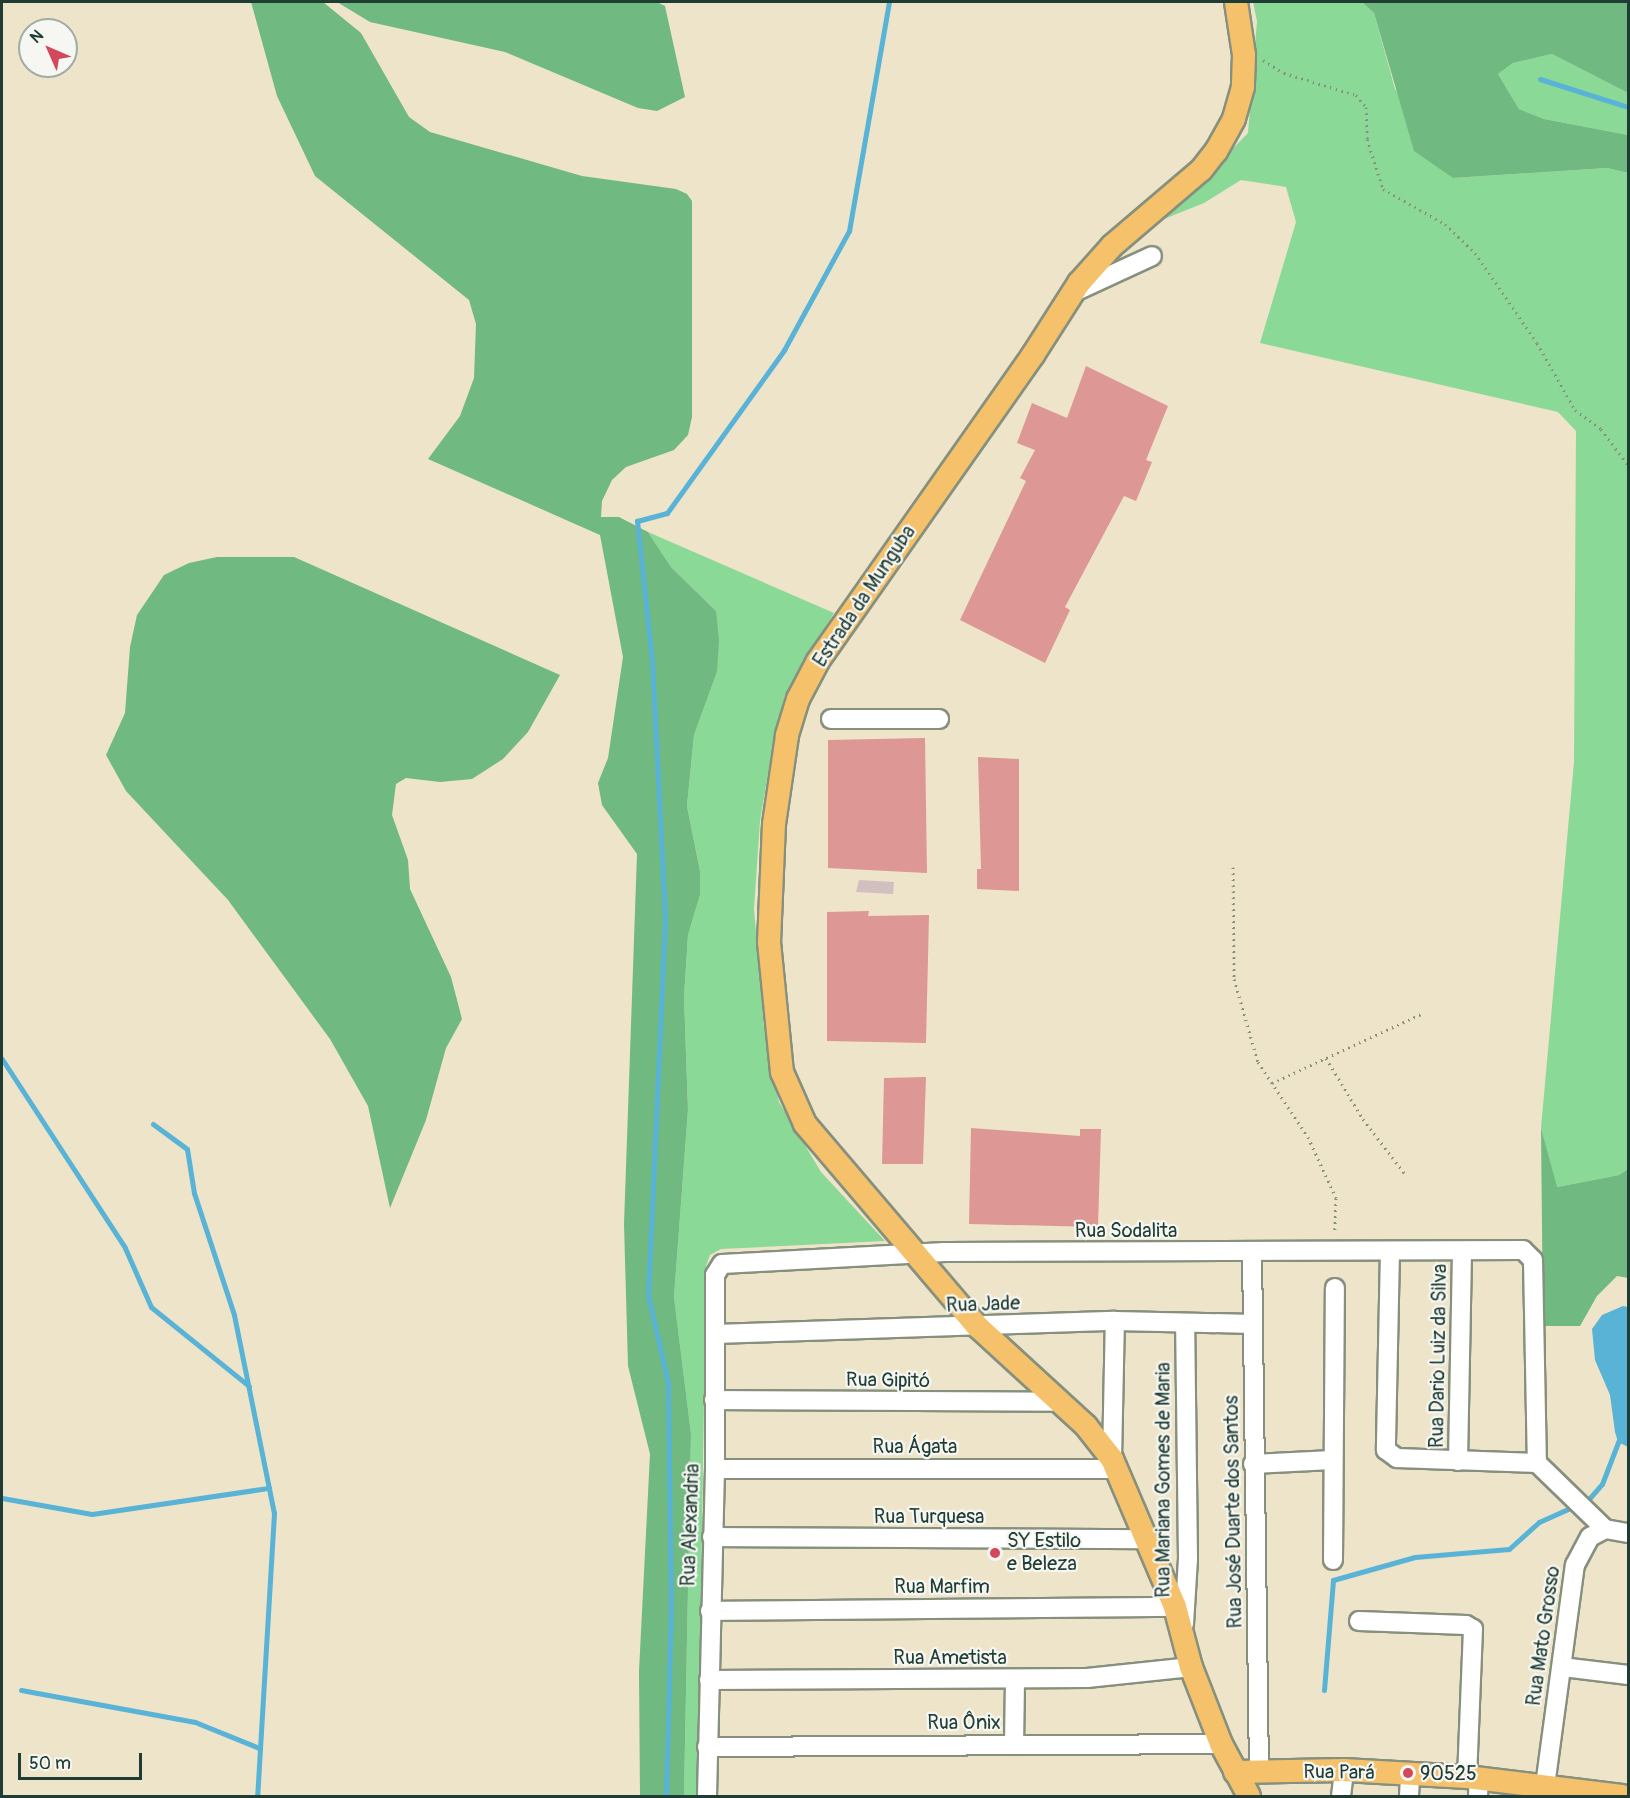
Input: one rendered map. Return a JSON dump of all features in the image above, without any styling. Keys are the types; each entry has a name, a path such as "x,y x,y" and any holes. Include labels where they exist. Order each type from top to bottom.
{"main road":[{"name":"Estrada da Munguba","path":"1236,2 1243,47 1243,87 1234,119 1216,152 1201,170 1112,246 1072,293 1033,355 818,661 798,699 787,736 774,824 770,902 772,974 782,1072 806,1124 824,1149 977,1326 1060,1402 1114,1464 1175,1607 1191,1667 1221,1744 1249,1797"},
{"name":"Rua Pará","path":"1235,1772 1344,1770 1410,1786 1475,1784 1545,1786 1622,1797"}],"street":[{"path":"1072,293 1152,256"},
{"path":"831,720 939,719"},
{"name":"Rua Sodalita","path":"728,1261 917,1254 1523,1250 1533,1260 1538,1463"},
{"path":"1390,1251 1386,1450 1398,1458 1538,1463 1605,1529 1629,1533"},
{"name":"Rua Dario Luiz da Silva","path":"1458,1461 1462,1251"},
{"name":"Rua José Duarte dos Santos","path":"1252,1252 1253,1464 1259,1772"},
{"name":"Rua Alexandria","path":"706,1797 715,1468 715,1275 728,1261"},
{"path":"1334,1560 1332,1460 1335,1288"},
{"path":"1114,1464 1115,1321"},
{"name":"Rua Jade","path":"715,1334 1115,1321 1253,1324"},
{"name":"Rua Mariana Gomes de Maria","path":"1183,1638 1188,1559 1185,1323"},
{"name":"Rua Gipitó","path":"714,1401 1060,1402"},
{"path":"1253,1464 1332,1460"},
{"name":"Rua Ágata","path":"715,1468 1114,1464"},
{"name":"Rua Mato Grosso","path":"1545,1786 1575,1565 1590,1537 1605,1529"},
{"name":"Rua Turquesa","path":"712,1537 1147,1539"},
{"name":"Rua Marfim","path":"710,1611 1175,1607"},
{"path":"1359,1621 1466,1625 1473,1629 1475,1784"},
{"name":"Rua Ametista","path":"709,1680 1015,1679 1142,1675 1191,1667"},
{"path":"1562,1667 1629,1675"},
{"path":"1014,1744 1015,1679"},
{"name":"Rua Ônix","path":"707,1747 1221,1744"},
{"path":"1341,1797 1344,1770"}],"path":[{"path":"1243,47 1284,73 1356,95 1366,107 1367,139 1383,189 1445,224 1475,253 1537,343 1575,410 1601,429 1629,465"},
{"path":"1233,867 1234,979 1258,1062 1308,1137 1336,1198 1335,1250"},
{"path":"1272,1083 1421,1014"},
{"path":"1326,1058 1363,1119 1405,1174"}],"shaded area":[{"path":"859,880 894,882 893,894 856,892"}],"green space":[{"path":"251,2 323,2 361,33 409,117 430,132 582,176 676,189 687,194 692,201 692,417 688,435 674,450 626,467 612,480 602,501 601,517 619,517 648,532 671,567 716,611 719,640 717,672 694,735 687,806 700,871 700,895 688,935 684,997 688,1110 674,1297 691,1434 684,1796 640,1796 639,1671 650,1454 628,1366 624,1224 637,854 602,805 598,783 608,758 623,657 600,535 428,459 460,416 474,378 476,324 469,300 315,176 277,96"},
{"path":"337,2 657,2 665,6 685,97 657,111 638,108 505,52 370,22"},
{"path":"1253,2 1362,2 1374,13 1395,89 1453,178 1607,168 1628,173 1628,1169 1619,1175 1556,1187 1541,1128 1574,762 1576,431 1558,412 1260,343 1296,222 1286,187 1241,180 1204,203 1164,219 1248,133 1257,21"},
{"path":"1362,2 1628,2 1628,93 1552,54 1513,63 1498,74 1519,109 1544,119 1628,135 1628,173 1607,168 1453,178 1414,151 1374,13"},
{"path":"1552,54 1628,93 1628,135 1544,119 1519,109 1498,74 1513,63"},
{"path":"648,532 834,613 785,695 775,732 760,821 754,909 764,1027 779,1102 821,1172 885,1241 721,1249 710,1255 706,1266 698,1796 684,1796 691,1434 674,1297 688,1110 684,997 688,935 700,895 700,871 687,806 694,735 717,672 716,611 671,567"},
{"path":"217,557 294,557 560,675 528,732 503,759 472,779 440,782 406,778 396,784 392,815 408,860 410,889 451,977 462,1019 446,1048 426,1120 390,1208 368,1106 330,1039 228,900 126,791 106,755 125,713 130,647 137,615 164,575 189,563"},
{"path":"1541,1128 1557,1187 1619,1175 1628,1169 1628,1278 1617,1276 1597,1296 1580,1326 1543,1326"}],"water":[{"path":"1623,1306 1628,1307 1628,1447 1618,1442 1610,1395 1595,1360 1592,1329 1602,1315"}],"building":[{"path":"1086,366 1168,406 1146,460 1152,462 1136,501 1124,496 1065,607 1070,610 1045,663 960,620 1026,481 1020,478 1035,450 1017,443 1032,403 1067,418"},
{"path":"925,738 927,873 828,868 828,740"},
{"path":"978,757 1019,759 1019,891 977,889 977,869 981,869"},
{"path":"869,911 868,916 929,915 926,1043 827,1041 827,912"},
{"path":"926,1077 923,1164 882,1164 884,1078"},
{"path":"971,1128 1080,1136 1080,1129 1101,1129 1098,1227 969,1224"}],"waterway":[{"path":"666,1796 671,1607 668,1383 648,1295 665,917 652,661 637,521 667,513 784,350 849,231 889,2"},
{"path":"1540,79 1628,107"},
{"path":"2,1059 125,1248 151,1307 249,1386"},
{"path":"153,1124 187,1149 194,1193 234,1315 274,1513 257,1796"},
{"path":"1324,1690 1333,1580 1415,1557 1509,1549 1539,1522 1588,1500 1602,1484 1620,1437"},
{"path":"2,1498 92,1514 269,1488"},
{"path":"21,1690 195,1722 259,1748"}],"place":[{"name":"SY Estilo e Beleza","path":"995,1553"},
{"name":"90525","path":"1408,1773"}]}
